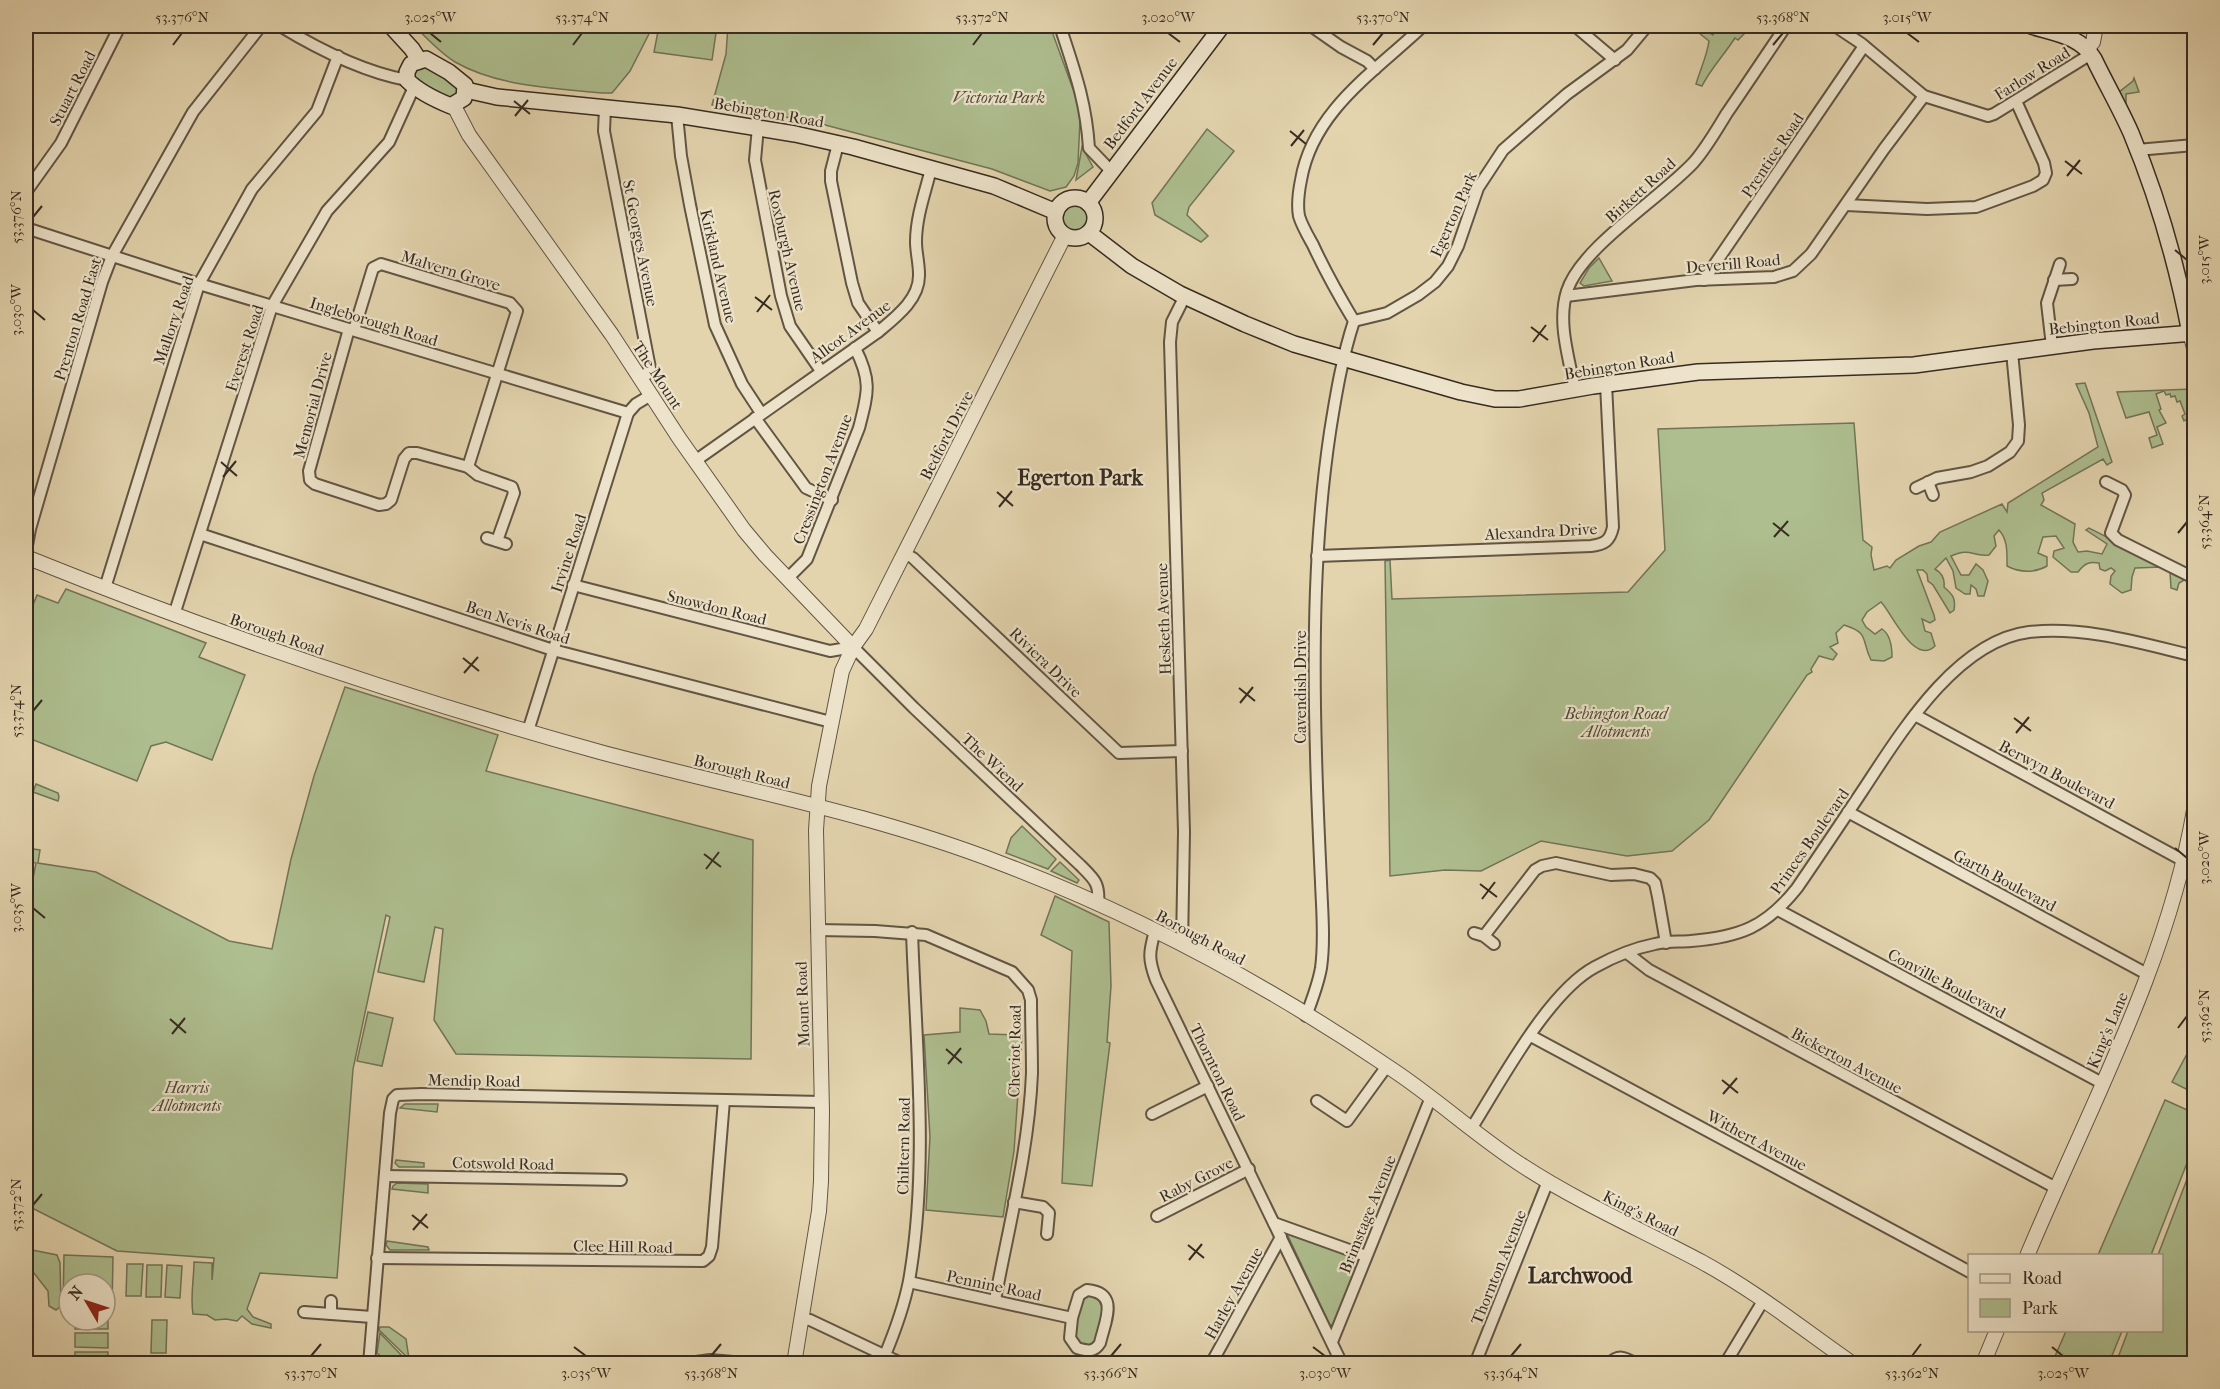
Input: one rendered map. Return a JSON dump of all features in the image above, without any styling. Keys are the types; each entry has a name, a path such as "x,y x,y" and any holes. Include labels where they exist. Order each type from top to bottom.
{"main road":[{"path":"390,26 412,49 419,60"},
{"name":"Bedford Avenue","path":"1088,203 1222,26"},
{"path":"2031,26 2080,42 2089,51 2118,105 2137,150 2167,237 2193,338"},
{"path":"426,59 443,68 465,85 466,90 464,99 454,106 440,102 411,83 407,72 411,64 426,59"},
{"name":"Bebington Road","path":"466,90 497,97 677,115 758,127 838,144 994,186 1056,212"},
{"path":"1079,198 1094,210 1096,219 1089,233 1076,238 1065,235 1056,224 1056,212 1059,206 1069,199 1079,198"},
{"name":"Bebington Road","path":"1089,233 1131,266 1185,296 1294,344 1461,392 1496,399 1520,399 1606,384 1698,372 1914,365 2093,341 2193,338"},
{"path":"2180,284 2194,309"}],"street":[{"name":"Stuart Road","path":"26,192 61,143 120,26"},
{"name":"Prenton Road East","path":"26,551 30,530 102,282 112,256 193,112 261,26"},
{"path":"280,26 338,56 411,83"},
{"path":"1060,26 1083,98 1088,124 1089,148 1111,171"},
{"path":"1311,26 1341,47 1367,61 1375,69"},
{"path":"1342,358 1354,321 1327,275 1299,215 1299,190 1303,166 1321,128 1350,92 1423,26"},
{"path":"1575,26 1615,60"},
{"name":"Egerton Park","path":"1354,321 1387,313 1418,296 1435,282 1448,266 1458,246 1478,188 1503,150 1567,94 1627,50 1647,26"},
{"name":"Birkett Road","path":"1575,390 1563,328 1566,296 1574,273 1586,259 1695,160 1786,26"},
{"name":"Farlow Road","path":"1835,26 1864,46 1924,96 1988,116 2016,101 2089,51"},
{"path":"2089,51 2096,26"},
{"name":"Prentice Road","path":"1704,280 1864,46"},
{"name":"Mallory Road","path":"105,588 199,284 252,189 317,111 338,56"},
{"name":"Everest Road","path":"174,615 272,306 327,211 389,142 411,83"},
{"name":"Deverill Road","path":"1566,296 1704,280 1774,277 1793,271 1811,254 1924,96"},
{"path":"1846,205 1966,208 2000,198 2043,180 2046,173 2044,163 2016,101"},
{"name":"The Mount","path":"454,106 469,135 643,381 695,461 744,530 854,647"},
{"name":"St Georges Avenue","path":"605,108 604,131 650,368 643,381"},
{"name":"Kirkland Avenue","path":"677,115 688,195 715,324 758,416 806,488 832,500"},
{"name":"Roxburgh Avenue","path":"758,127 754,160 781,296 790,326 821,370"},
{"path":"838,144 831,171 831,181 852,284 858,303 878,332"},
{"path":"2137,150 2194,145"},
{"name":"Allcot Avenue","path":"695,461 878,332 900,314 917,290 919,277 916,243 918,221 931,170"},
{"name":"Ingleborough Road","path":"26,228 199,284 628,413"},
{"name":"Bedford Drive","path":"854,647 866,629 1065,235"},
{"name":"Malvern Grove","path":"352,329 373,267 381,264 510,303 517,311 498,374"},
{"path":"2052,346 2047,303 2060,264"},
{"path":"2054,280 2072,279"},
{"name":"Hesketh Avenue","path":"1182,945 1184,832 1170,342 1172,322 1185,296"},
{"name":"Memorial Drive","path":"352,329 309,471 310,480 315,484 379,505 391,500 408,453 417,453 468,467"},
{"name":"Cressington Avenue","path":"788,579 807,559 859,428 868,381 866,368 855,348"},
{"path":"1916,488 1937,478 1988,466 2010,452 2018,441 2019,425 2012,352"},
{"name":"Cavendish Drive","path":"1306,1016 1316,992 1321,967 1323,917 1314,680 1317,556 1327,455 1342,358"},
{"path":"497,542 514,494 512,488 478,475 468,467 498,374"},
{"name":"Alexandra Drive","path":"1317,556 1591,546 1607,542 1613,527 1606,384"},
{"path":"628,413 636,404 651,395"},
{"name":"Irvine Road","path":"528,731 628,413"},
{"path":"1928,482 1933,495"},
{"path":"2106,482 2122,490 2125,495 2110,534 2194,578"},
{"name":"Ben Nevis Road","path":"200,534 553,650 831,722"},
{"name":"Riviera Drive","path":"904,554 913,558 1119,753 1182,752"},
{"name":"Borough Road","path":"26,557 174,615 349,677 528,731 880,823 959,847 1098,904 1182,945 1306,1016 1418,1087"},
{"name":"Snowdon Road","path":"573,585 832,651 854,647"},
{"name":"Princes Boulevard","path":"1471,1130 1556,1000 1574,982 1594,968 1627,953 1655,944 1734,936 1768,919 1778,910 1797,888 1915,715 1937,687 1968,660 1999,640 2027,633 2062,630 2108,636 2194,656"},
{"name":"Mount Road","path":"794,1364 819,1211 823,1143 817,930 817,807 840,675 854,647"},
{"name":"The Wiend","path":"854,647 914,708 1094,879 1100,890 1098,904"},
{"name":"Berwyn Boulevard","path":"1915,715 2184,861"},
{"name":"Garth Boulevard","path":"1848,812 2147,974"},
{"name":"King's Lane","path":"2028,1254 2121,1042 2147,974 2168,915 2194,817"},
{"path":"1494,944 1479,935 1535,870 1556,863 1611,875 1641,875 1650,878 1655,883 1666,943"},
{"name":"Conville Boulevard","path":"1778,910 2102,1083"},
{"name":"Cheviot Road","path":"817,930 926,935 1012,972 1028,990 1032,1074 1020,1172 995,1300"},
{"name":"Thornton Road","path":"1155,931 1149,961 1156,980 1342,1364"},
{"name":"Chiltern Road","path":"885,1355 897,1326 909,1282 916,1224 921,1127 912,933"},
{"name":"Bickerton Avenue","path":"1627,953 1649,970 2056,1188"},
{"name":"Withert Avenue","path":"1531,1036 1968,1271"},
{"path":"1317,1101 1347,1121 1387,1066"},
{"path":"1152,1114 1208,1086"},
{"name":"King's Road","path":"1418,1087 1471,1130 1548,1181 1606,1215 1705,1263 1853,1364"},
{"name":"Mendip Road","path":"369,1363 390,1113 393,1100 397,1095 822,1102"},
{"name":"Brimstage Avenue","path":"1329,1364 1366,1256 1431,1097"},
{"name":"Clee Hill Road","path":"377,1258 703,1261 709,1256 712,1246 724,1100"},
{"name":"Raby Grove","path":"1157,1216 1249,1169"},
{"name":"Cotswold Road","path":"385,1176 621,1180"},
{"name":"Thornton Avenue","path":"1475,1364 1548,1181"},
{"path":"1014,1202 1043,1208 1049,1213 1047,1234"},
{"path":"1274,1223 1366,1256"},
{"name":"Harley Avenue","path":"1211,1364 1281,1237"},
{"name":"Pennine Road","path":"909,1282 1072,1317"},
{"path":"1095,1291 1107,1298 1104,1324 1096,1348 1086,1350 1077,1348 1071,1342 1072,1317 1082,1292 1095,1291"},
{"path":"330,1314 332,1301"},
{"path":"1725,1364 1763,1301"},
{"path":"304,1312 372,1317"},
{"path":"802,1318 903,1364"},
{"path":"1983,1364 1996,1332"},
{"path":"1609,1364 1615,1357 1622,1356 1636,1364"},
{"path":"682,1364 710,1360 757,1364"},
{"path":"369,1363 392,1364"}],"green space":[{"path":"414,26 653,26 630,71 612,93 603,93 546,88 490,77 449,58"},
{"path":"659,26 717,26 712,60 654,52"},
{"name":"Victoria Park","path":"728,26 1050,26 1077,100 1080,120 1078,163 1074,176 1066,187 1050,191 992,169 810,121 712,105 726,54"},
{"path":"1716,26 1746,26 1744,34 1738,40 1735,38 1702,86 1696,84 1709,41 1694,29 1701,28 1713,35"},
{"path":"424,65 460,88 455,101 418,83 414,76 415,70"},
{"path":"2134,78 2139,92 2126,94 2126,106 2119,92"},
{"path":"1207,129 1234,151 1189,207 1187,215 1208,236 1201,242 1155,215 1152,203"},
{"path":"1082,147 1093,167 1076,180"},
{"path":"1075,203 1085,208 1090,218 1085,228 1075,233 1065,228 1060,218 1065,208"},
{"path":"1599,258 1612,281 1584,286 1580,283 1589,268"},
{"name":"Bebington Road Allotments","path":"2085,383 2112,462 2107,465 2103,459 2042,493 2044,500 2041,505 2075,524 2073,542 2078,552 2102,554 2107,544 2086,530 2089,528 2183,575 2186,579 2179,583 2177,590 2171,588 2170,572 2162,567 2135,568 2131,590 2122,593 2110,584 2111,576 2115,571 2111,568 2105,571 2100,569 2099,563 2092,562 2078,572 2071,572 2053,557 2054,551 2064,548 2056,536 2043,537 2038,553 2047,557 2047,566 2032,571 2012,568 2007,566 2005,542 1999,530 1994,536 1996,546 1989,555 1963,552 1951,556 1961,575 1969,575 1976,564 1983,570 1988,581 1984,596 1978,596 1976,589 1971,585 1970,594 1965,594 1956,588 1953,571 1946,558 1935,569 1941,574 1944,587 1955,602 1954,610 1950,613 1933,585 1928,581 1927,574 1923,570 1917,570 1935,620 1930,623 1922,619 1925,631 1931,633 1935,646 1927,650 1919,649 1912,644 1881,602 1867,612 1862,620 1866,627 1875,634 1882,629 1887,634 1892,657 1884,661 1871,660 1861,634 1844,625 1836,633 1838,643 1830,647 1837,654 1833,660 1819,656 1811,669 1812,672 1807,675 1709,820 1672,851 1627,856 1541,841 1481,871 1445,870 1390,876 1385,561 1390,560 1392,599 1628,592 1665,550 1658,429 1854,423 1863,540 1872,547 1874,570 1887,566 1890,568 1896,560 1919,546 1931,542 1940,532 2002,504 2007,512 2008,503 2098,447 2089,413 2076,384"},
{"path":"2192,389 2194,415 2184,421 2182,416 2185,414 2180,401 2177,402 2175,396 2166,395 2164,391 2156,394 2161,409 2159,410 2166,423 2157,427 2163,444 2152,448 2149,438 2157,435 2149,412 2126,418 2117,392"},
{"path":"66,589 206,643 199,657 245,675 212,760 166,742 151,746 137,781 26,737 26,710 30,699 26,687 26,623 37,595 58,603"},
{"name":"Harris Allotments","path":"345,687 498,735 486,771 753,840 751,1059 456,1054 434,1020 443,929 435,927 424,982 378,972 390,917 386,915 353,1069 337,1278 260,1273 247,1309 253,1317 271,1324 271,1328 252,1324 242,1316 237,1321 215,1320 207,1315 193,1314 192,1301 194,1262 212,1263 212,1280 214,1258 117,1251 26,1205 26,914 36,863 26,861 26,848 40,850 38,863 96,872 229,941 272,949 291,859 314,776"},
{"path":"36,784 58,793 58,801 33,792"},
{"path":"1022,826 1056,859 1048,869 1006,853 1011,838"},
{"path":"1060,862 1079,880 1077,883 1051,871"},
{"path":"1055,896 1109,922 1111,986 1107,1042 1110,1043 1092,1186 1062,1183 1072,951 1041,935"},
{"path":"960,1008 980,1010 989,1034 1022,1035 1014,1151 1003,1217 926,1210 930,1137 924,1035 960,1032"},
{"path":"368,1012 393,1018 382,1066 357,1061"},
{"path":"2194,1033 2194,1093 2172,1082 2188,1052"},
{"path":"2165,1100 2194,1113 2194,1145 2151,1254 2098,1254"},
{"path":"405,1104 438,1104 437,1112 400,1108"},
{"path":"396,1160 424,1163 424,1167 399,1167 395,1163"},
{"path":"2194,1161 2194,1363 2116,1363 2128,1332 2163,1332 2163,1254 2158,1254"},
{"path":"397,1183 428,1184 428,1193 392,1189"},
{"path":"1288,1231 1362,1259 1334,1325 1330,1325 1287,1234"},
{"path":"387,1241 428,1247 429,1250 390,1250 386,1245"},
{"path":"32,1250 57,1255 60,1272 57,1272 56,1310 49,1306 48,1291 30,1268 27,1255"},
{"path":"64,1255 113,1257 113,1272 64,1272"},
{"path":"127,1264 143,1264 141,1296 126,1296"},
{"path":"147,1265 162,1265 161,1297 146,1297"},
{"path":"167,1265 182,1266 180,1298 165,1297"},
{"path":"1088,1294 1094,1294 1105,1302 1094,1347 1077,1345 1074,1336 1082,1301"},
{"path":"152,1320 167,1320 166,1353 151,1353"},
{"path":"380,1327 389,1327 406,1339 409,1359 379,1330"},
{"path":"2065,1332 2122,1332 2109,1363 2052,1363"},
{"path":"75,1333 108,1333 108,1348 75,1347"},
{"path":"380,1333 404,1358 383,1358 377,1353"},
{"path":"75,1352 108,1352 107,1363 75,1363"}],"district":[{"name":"Egerton Park","path":"1080,477"},
{"name":"Larchwood","path":"1580,1275"}]}
